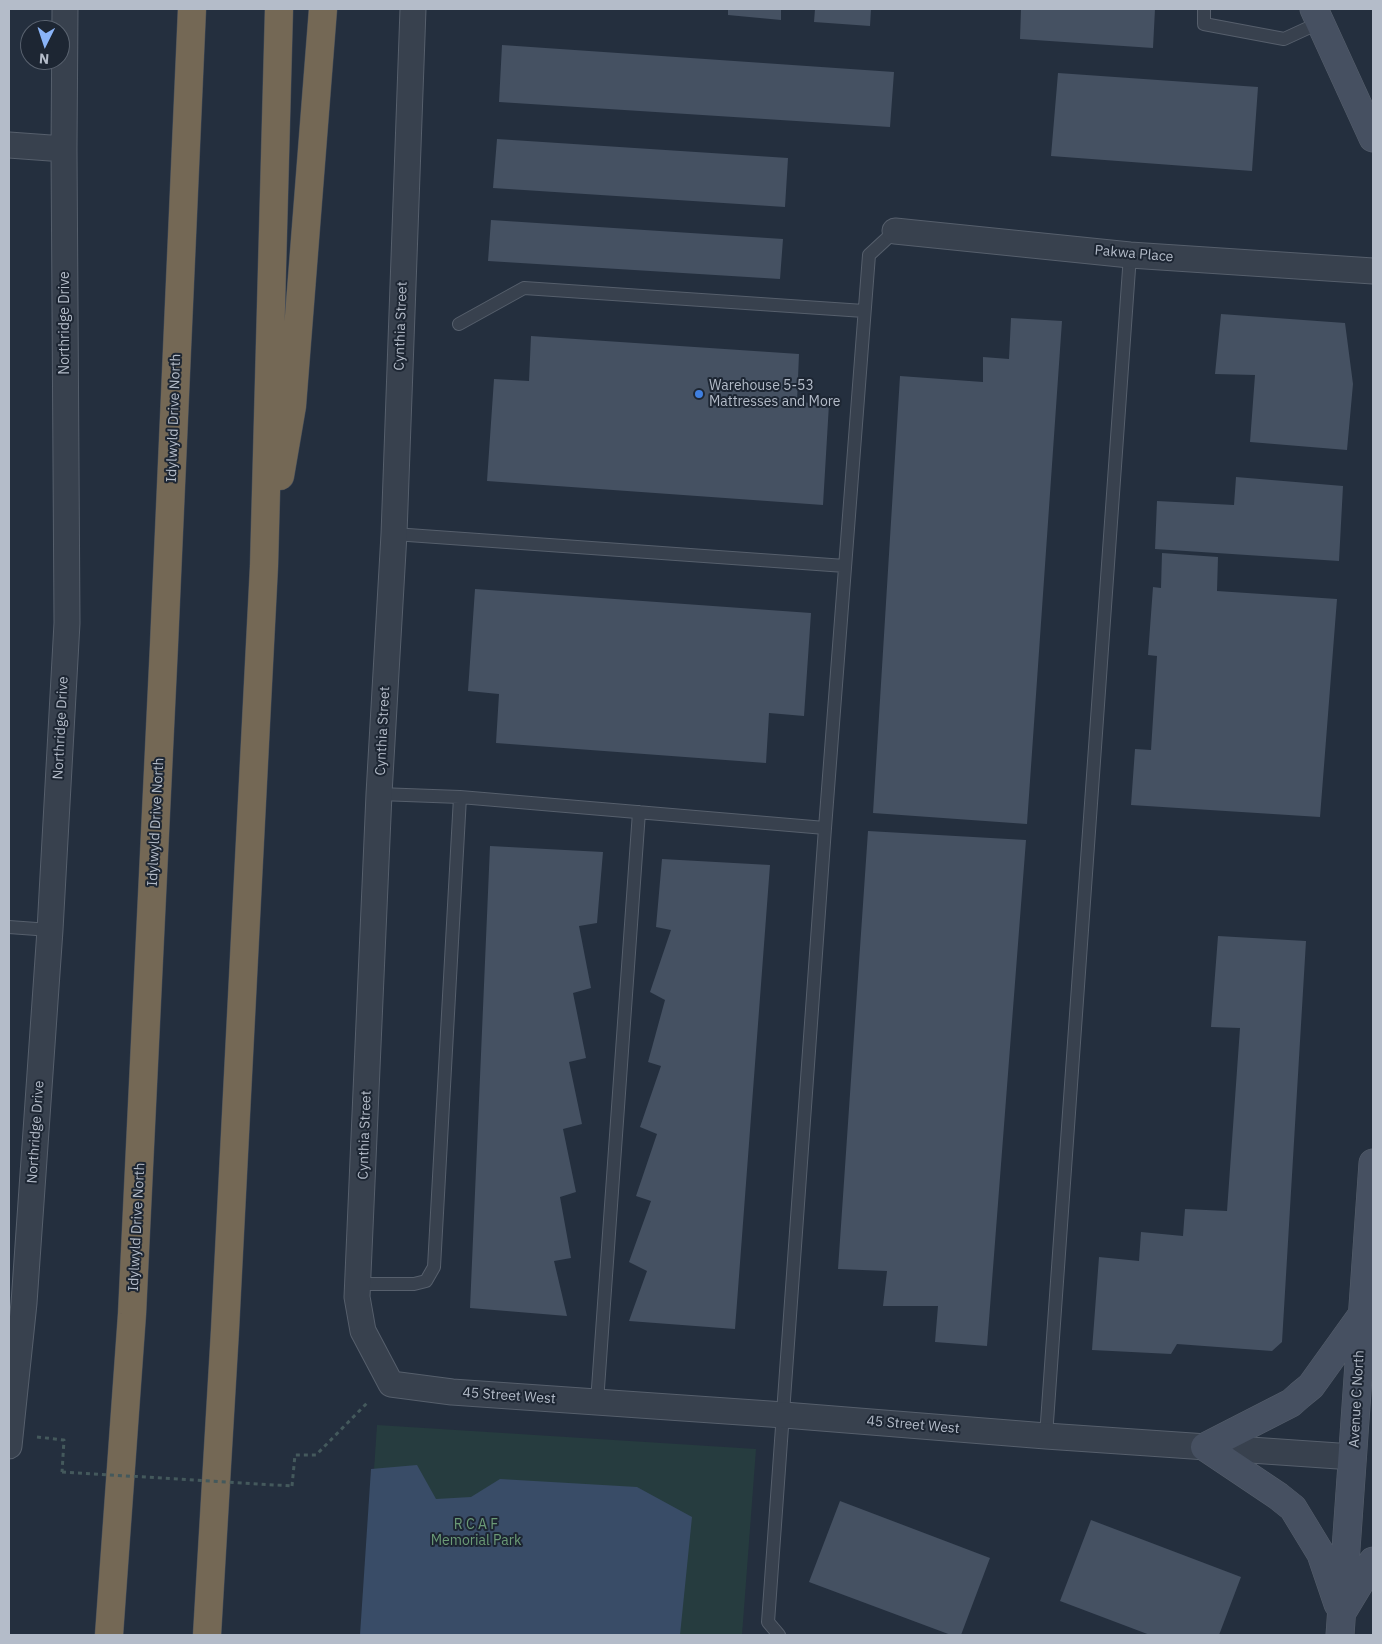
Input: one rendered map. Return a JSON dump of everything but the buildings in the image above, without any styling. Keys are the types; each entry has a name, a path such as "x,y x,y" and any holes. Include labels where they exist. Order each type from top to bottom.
{"highway":[{"path":"207,1635 226,1330 264,566 279,9"},
{"path":"264,566 292,406 323,9"},
{"name":"Idylwyld Drive North","path":"109,1635 132,1314 164,645 191,15"}],"main road":[{"path":"1318,15 1373,138"},
{"name":"Avenue C North","path":"1340,1625 1363,1458 1373,1162"},
{"path":"1340,1625 1321,1554 1293,1508 1205,1447 1291,1403 1311,1386 1368,1324"},
{"path":"1340,1625 1373,1561"}],"street":[{"name":"Northridge Drive","path":"9,1440 24,1303 50,930 67,623 65,9"},
{"name":"Cynthia Street","path":"391,1384 363,1331 357,1297 379,794 394,534 412,9"},
{"path":"9,145 64,149"},
{"name":"Pakwa Place","path":"896,231 1130,255 1373,271"},
{"name":"45 Street West","path":"391,1384 452,1392 1363,1458"}],"lane":[{"path":"1204,9 1204,24 1284,39 1318,15"},
{"path":"779,1635 768,1622 868,256 896,231"},
{"path":"1046,1436 1130,255"},
{"path":"459,324 524,288 864,311"},
{"path":"394,534 845,566"},
{"path":"379,794 460,797 825,828"},
{"path":"358,1284 414,1284 426,1281 434,1267 460,797"},
{"path":"598,1402 639,812"},
{"path":"9,926 50,930"}],"path":[{"path":"9,1440 64,1440 62,1472 292,1486 295,1455 316,1455 365,1404 391,1384"}],"green space":[{"name":"R C A F Memorial Park","path":"377,1425 756,1449 742,1635 363,1635"}],"water":[{"name":"R C A F Memorial Park","path":"417,1465 436,1499 471,1497 500,1479 637,1487 692,1517 680,1635 360,1635 371,1469"}],"place":[{"name":"Warehouse 5-53 Mattresses and More","path":"699,394"}]}
